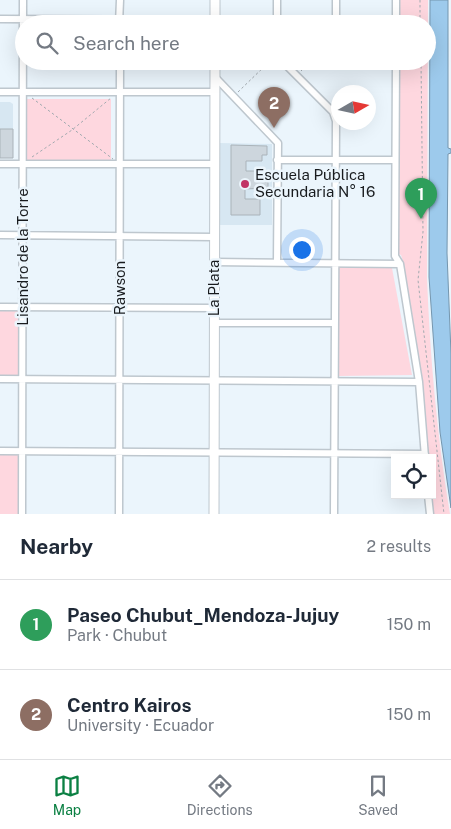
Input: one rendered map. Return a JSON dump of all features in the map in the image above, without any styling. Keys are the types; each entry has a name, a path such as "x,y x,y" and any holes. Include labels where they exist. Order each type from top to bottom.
{"street":[{"name":"Lisandro de la Torre","path":"23,15 24,0"},
{"path":"119,15 120,0"},
{"path":"214,15 215,0"},
{"path":"276,15 277,0"},
{"path":"336,0 336,15"},
{"path":"396,0 396,15"},
{"path":"0,19 15,19"},
{"name":"Lisandro de la Torre","path":"22,514 24,307 23,70"},
{"name":"Rawson","path":"119,514 120,70"},
{"name":"La Plata","path":"214,514 215,70"},
{"path":"290,70 335,115 334,514"},
{"path":"396,70 395,256 400,264 419,382 425,454"},
{"path":"215,77 278,143 277,262"},
{"path":"0,92 215,92"},
{"path":"277,160 395,160"},
{"path":"0,164 215,164"},
{"path":"0,235 214,237"},
{"path":"214,262 400,264"},
{"path":"0,307 214,308"},
{"path":"214,322 335,323"},
{"path":"0,379 214,379 419,382"},
{"path":"0,452 214,452 391,455"},
{"path":"428,499 430,514"}],"path":[{"path":"420,0 420,15"},
{"path":"234,97 261,70"},
{"path":"296,76 302,70"},
{"path":"421,70 423,232 418,280 444,514"},
{"path":"23,92 120,164"},
{"path":"23,164 72,130 120,92"}],"shaded area":[{"path":"400,0 428,0 428,15 400,15"},
{"path":"400,70 428,70 427,278 435,396 450,514 433,514 432,499 436,499 436,454 428,454 422,382 401,255 398,254"},
{"path":"26,99 111,99 111,160 27,160"},
{"path":"0,102 10,102 13,104 13,129 0,129"},
{"name":"Escuela Pública Secundaria N° 16","path":"219,143 272,144 272,225 219,225"},
{"path":"338,267 392,268 412,375 339,376"},
{"path":"0,310 21,310 21,376 0,376"},
{"path":"0,454 20,454 20,514 0,514"}],"water":[{"path":"430,0 448,0 448,148 451,149 451,153 448,154 447,253 451,354 451,508 440,432 429,277 430,70 436,70 436,15 430,15"}],"building":[{"path":"0,129 13,129 13,158 0,158"},
{"path":"231,145 267,146 267,155 262,155 262,161 246,161 246,171 268,171 268,188 245,189 245,199 260,199 260,215 231,215"}],"place":[{"name":"Centro Kairos","path":"274,128"},
{"name":"Escuela Pública Secundaria N° 16","path":"245,184"},
{"name":"Paseo Chubut_Mendoza-Jujuy","path":"421,219"}]}
